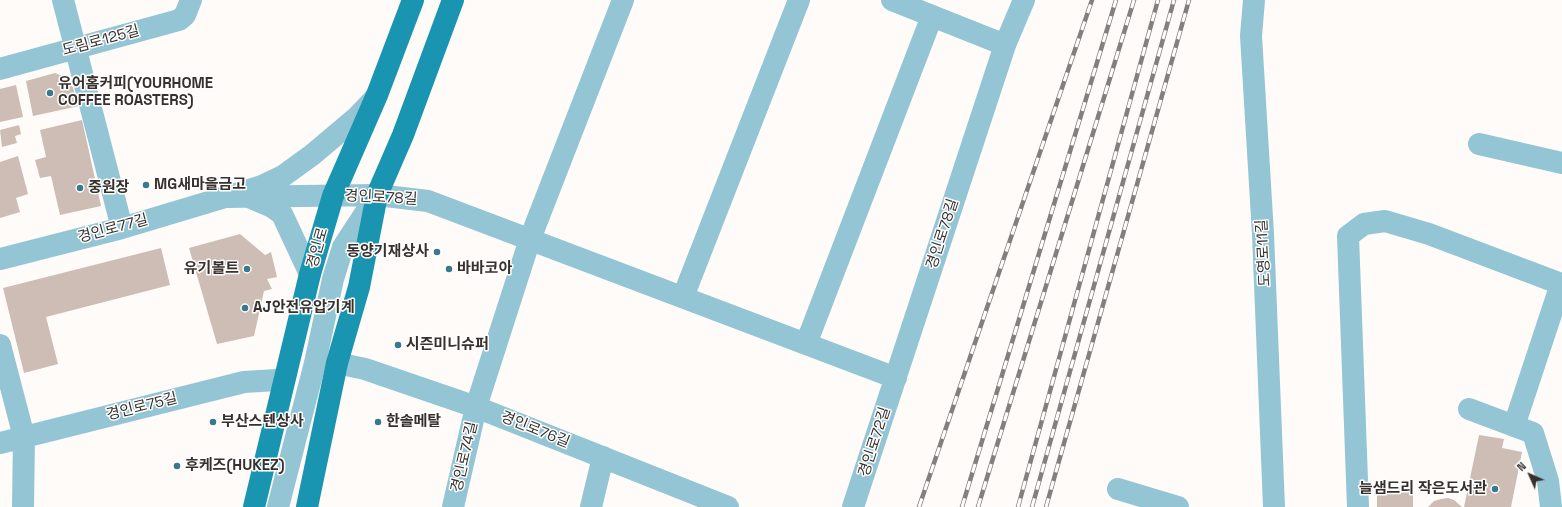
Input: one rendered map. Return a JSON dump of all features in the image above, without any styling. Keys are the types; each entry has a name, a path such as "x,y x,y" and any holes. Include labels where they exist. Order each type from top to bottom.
{"main road":[{"name":"경인로","path":"255,506 310,274 333,196 377,95 413,0"},
{"path":"307,507 337,364 359,287 377,195 403,135 453,0"}],"street":[{"path":"63,0 74,49 122,228"},
{"name":"도림로125길","path":"0,69 179,20 185,15 191,0"},
{"path":"476,407 530,239 623,0"},
{"path":"684,297 798,0"},
{"path":"892,0 1006,45"},
{"name":"경인로78길","path":"226,197 377,195 428,201 896,378 1006,45 1024,0"},
{"name":"도영로11길","path":"1254,0 1250,36 1263,234 1274,507"},
{"path":"806,344 932,16"},
{"name":"경인로77길","path":"0,259 122,228 262,186 283,176 312,155 351,122 377,95"},
{"path":"1479,144 1562,163"},
{"path":"278,507 316,363 333,279 343,247 377,195"},
{"path":"226,197 249,197 272,207 282,214 310,274"},
{"path":"1358,507 1348,236 1364,224 1385,221 1429,234 1561,284 1514,426"},
{"path":"0,345 24,437 23,507"},
{"name":"경인로76길","path":"337,364 365,369 476,407 728,507"},
{"name":"경인로75길","path":"0,443 244,382 277,380 285,377"},
{"name":"경인로72길","path":"853,507 896,378"},
{"name":"경인로74길","path":"453,507 476,407"},
{"path":"1469,409 1533,432 1548,481 1551,507"},
{"path":"591,507 604,457"},
{"path":"1118,489 1178,507"}],"building":[{"path":"55,73 70,79 79,106 33,116 26,81"},
{"path":"16,85 23,117 0,122 0,89"},
{"path":"82,120 101,206 60,215 51,176 40,178 35,160 46,157 40,130"},
{"path":"19,125 21,134 15,136 17,143 2,147 0,130"},
{"path":"18,156 28,194 16,198 20,212 0,218 0,162"},
{"path":"240,234 265,255 271,252 277,277 267,279 272,289 264,291 254,336 217,344 189,248"},
{"path":"161,248 170,285 46,317 58,364 24,373 3,288"},
{"path":"1479,435 1504,439 1502,448 1522,452 1511,507 1464,507"},
{"path":"1377,486 1413,486 1413,507 1377,507"},
{"path":"1448,498 1454,500 1462,507 1428,507 1434,501"}],"railway":[{"path":"919,507 1092,0"},
{"path":"962,507 1116,0"},
{"path":"978,507 1134,0"},
{"path":"1018,507 1158,0"},
{"path":"1032,507 1174,0"},
{"path":"1046,507 1189,0"}],"place":[{"name":"유어홈커피(YOURHOME COFFEE ROASTERS)","path":"50,93"},
{"name":"MG새마을금고","path":"146,185"},
{"name":"중원장","path":"80,188"},
{"name":"동양기재상사","path":"437,252"},
{"name":"유기볼트","path":"247,269"},
{"name":"바바코아","path":"449,269"},
{"name":"AJ안전유압기계","path":"245,308"},
{"name":"시즌미니슈퍼","path":"398,345"},
{"name":"부산스텐상사","path":"213,422"},
{"name":"한솔메탈","path":"378,422"},
{"name":"후케즈(HUKEZ)","path":"177,466"},
{"name":"늘샘드리 작은도서관","path":"1495,489"}]}
